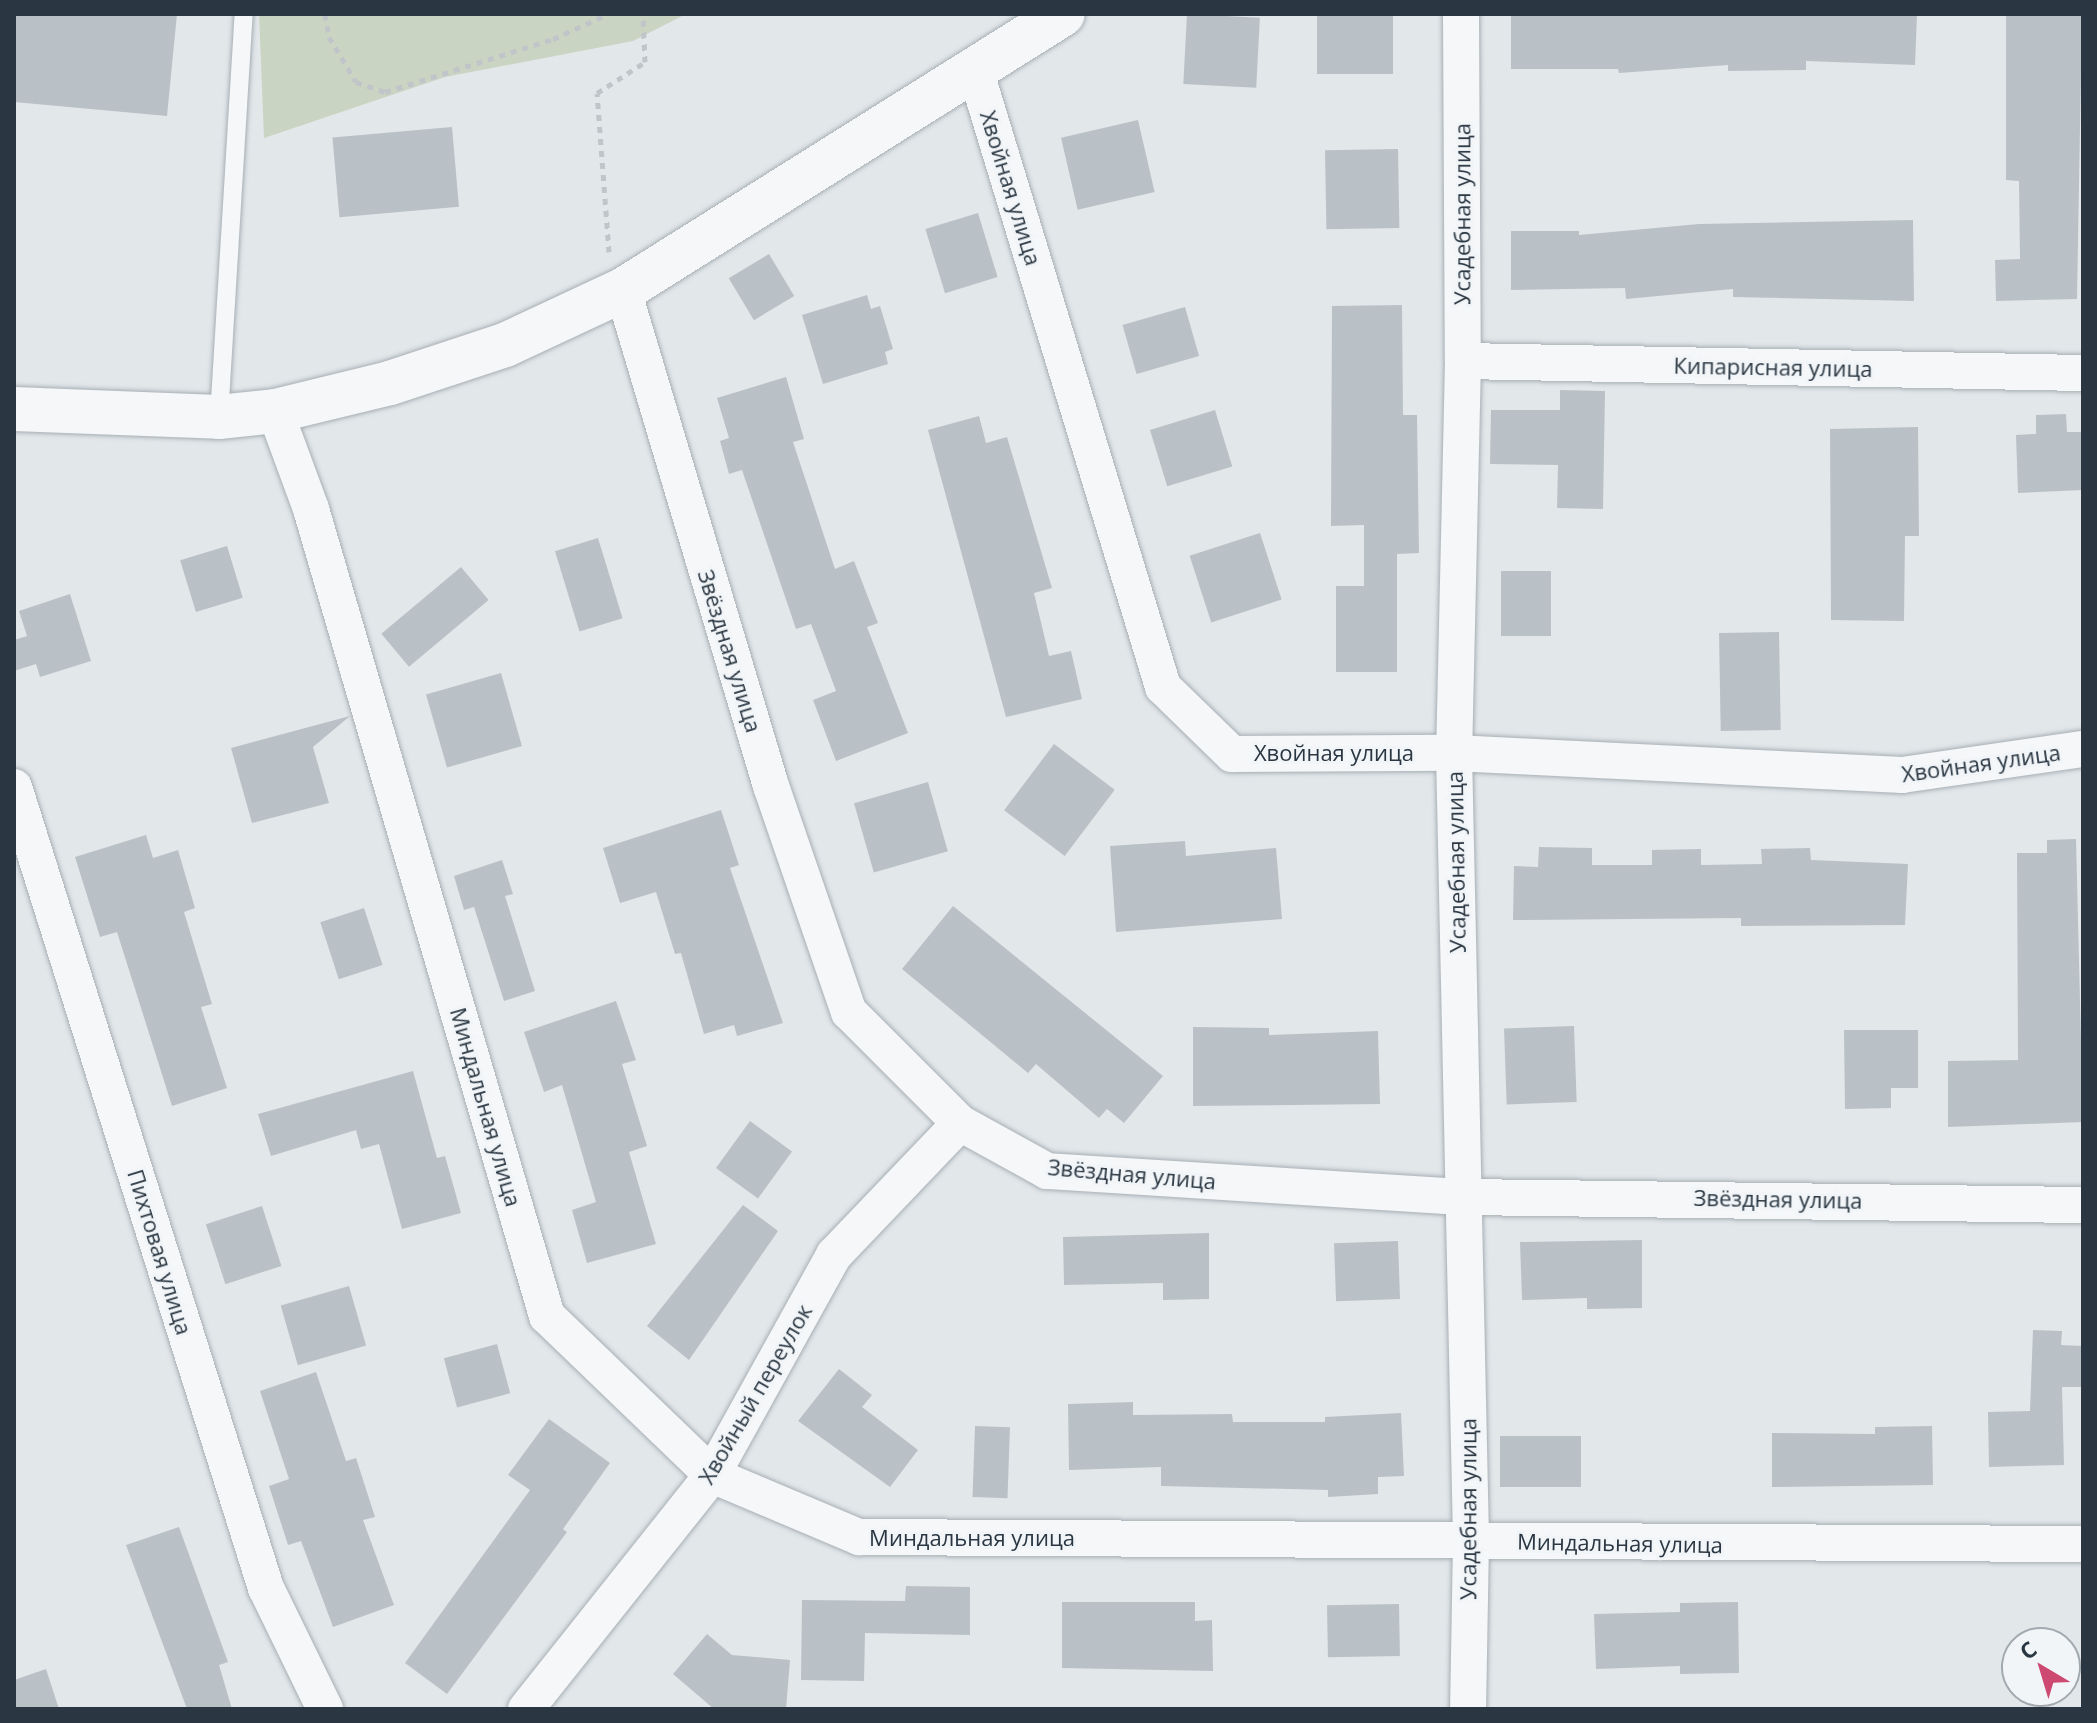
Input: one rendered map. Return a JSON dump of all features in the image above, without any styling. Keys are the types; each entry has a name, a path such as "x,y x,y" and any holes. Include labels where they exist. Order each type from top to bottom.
{"street":[{"path":"14,409 219,417 275,411 390,383 505,345 623,290 974,66 1063,14"},
{"name":"Усадебная улица","path":"1461,14 1463,361 1454,753 1471,1541 1468,1709"},
{"name":"Хвойная улица","path":"974,66 1163,687 1232,754 1454,753 1902,775 2083,749"},
{"name":"Звёздная улица","path":"623,290 771,786 849,1012 960,1123 1047,1171 1463,1197 2083,1205"},
{"name":"Кипарисная улица","path":"1463,361 2083,373"},
{"name":"Миндальная улица","path":"275,411 311,509 547,1316 712,1475 859,1537 2083,1544"},
{"name":"Пихтовая улица","path":"14,787 266,1588 325,1709"},
{"name":"Хвойный переулок","path":"526,1709 712,1475 834,1255 960,1123"}],"lane":[{"path":"219,417 244,14"}],"path":[{"path":"325,14 329,37 356,82 385,92 553,39 608,14"},
{"path":"623,290 608,248 597,93 645,62 643,14"}],"green space":[{"path":"259,14 686,14 633,41 445,77 264,138"}],"building":[{"path":"14,14 177,14 167,116 14,102"},
{"path":"1187,14 1260,18 1256,88 1183,84"},
{"path":"1317,14 1393,14 1393,74 1317,74"},
{"path":"1511,14 1917,14 1915,65 1806,61 1806,70 1728,71 1728,65 1619,73 1618,69 1511,69"},
{"path":"2006,14 2082,14 2077,299 1996,301 1995,260 2020,259 2019,181 2006,180"},
{"path":"1138,120 1155,192 1078,210 1061,138"},
{"path":"452,127 459,207 339,217 332,137"},
{"path":"1398,149 1399,228 1326,229 1325,150"},
{"path":"978,213 998,277 945,293 925,229"},
{"path":"1913,220 1914,301 1733,297 1733,289 1626,299 1625,288 1511,290 1511,231 1579,231 1579,235 1699,224"},
{"path":"769,254 794,296 754,320 729,278"},
{"path":"867,295 871,309 880,306 893,349 885,352 888,364 823,384 802,315"},
{"path":"1402,305 1403,415 1417,415 1419,553 1397,554 1397,672 1336,672 1336,586 1364,586 1364,525 1331,526 1332,306"},
{"path":"1185,307 1199,356 1137,374 1123,325"},
{"path":"786,377 804,439 793,442 835,569 854,561 878,623 867,627 908,733 836,761 813,700 836,691 811,624 796,629 742,470 729,474 720,441 729,438 717,398"},
{"path":"1560,390 1605,391 1603,509 1557,508 1558,465 1490,464 1491,410 1560,410"},
{"path":"1215,410 1232,466 1167,486 1150,430"},
{"path":"2066,414 2067,432 2083,432 2083,490 2018,493 2016,435 2036,434 2036,415"},
{"path":"979,416 986,443 1007,437 1052,588 1034,593 1049,656 1071,651 1082,699 1006,717 928,430"},
{"path":"1918,427 1919,536 1905,536 1904,621 1831,620 1830,429"},
{"path":"1260,533 1282,600 1211,622 1190,556"},
{"path":"598,538 623,618 580,631 555,551"},
{"path":"227,546 243,598 196,612 180,560"},
{"path":"461,567 489,600 409,667 381,634"},
{"path":"1501,571 1551,571 1551,636 1501,636"},
{"path":"70,594 91,661 40,677 36,664 14,671 14,640 27,636 19,611"},
{"path":"1779,632 1781,730 1721,731 1719,633"},
{"path":"501,673 522,746 447,768 426,694"},
{"path":"350,716 313,747 329,803 252,823 231,748"},
{"path":"1054,744 1115,790 1065,856 1004,810"},
{"path":"928,782 948,851 874,872 854,803"},
{"path":"721,810 739,865 730,868 783,1023 737,1036 734,1025 704,1034 681,953 675,954 656,892 620,903 603,848"},
{"path":"146,835 153,858 178,850 195,908 184,912 212,1004 201,1007 227,1088 172,1106 117,932 100,937 75,857"},
{"path":"2076,839 2083,1122 1948,1127 1948,1061 2018,1060 2017,853 2047,853 2047,840"},
{"path":"1185,841 1186,856 1276,848 1282,919 1116,932 1110,846"},
{"path":"1539,847 1592,848 1592,865 1652,865 1652,850 1701,849 1701,865 1762,864 1761,849 1810,848 1811,860 1908,864 1905,925 1741,926 1741,918 1513,920 1514,866 1538,867"},
{"path":"502,860 513,894 505,896 535,991 504,1001 474,907 464,910 454,876"},
{"path":"953,906 1163,1076 1124,1123 1107,1109 1099,1118 1036,1064 1028,1073 902,969"},
{"path":"364,908 383,965 339,979 320,922"},
{"path":"616,1001 636,1060 622,1064 647,1146 629,1152 656,1244 587,1263 572,1210 596,1202 562,1085 544,1092 524,1032"},
{"path":"1574,1026 1577,1102 1507,1104 1504,1028"},
{"path":"1193,1027 1269,1028 1269,1035 1378,1031 1380,1104 1193,1106"},
{"path":"1844,1030 1918,1030 1918,1088 1891,1088 1891,1108 1845,1109"},
{"path":"413,1071 437,1158 445,1156 461,1213 402,1229 379,1144 361,1149 356,1130 271,1156 258,1114"},
{"path":"750,1121 792,1152 758,1198 716,1168"},
{"path":"743,1205 778,1231 689,1360 647,1326"},
{"path":"262,1206 281,1266 225,1284 206,1224"},
{"path":"1209,1233 1209,1299 1163,1300 1163,1283 1064,1285 1063,1237"},
{"path":"1642,1240 1642,1308 1587,1309 1587,1298 1522,1300 1520,1242"},
{"path":"1398,1241 1400,1299 1336,1301 1334,1243"},
{"path":"349,1286 366,1346 298,1365 281,1306"},
{"path":"2033,1330 2062,1331 2061,1345 2083,1346 2083,1387 2062,1387 2064,1465 1989,1467 1988,1412 2030,1411"},
{"path":"497,1344 510,1393 457,1407 444,1358"},
{"path":"839,1369 872,1395 862,1407 918,1450 890,1487 798,1421"},
{"path":"316,1372 346,1461 356,1458 375,1517 363,1520 394,1605 333,1627 301,1541 288,1545 269,1486 289,1479 260,1391"},
{"path":"1133,1402 1133,1415 1232,1414 1233,1422 1325,1422 1325,1417 1401,1413 1404,1476 1378,1477 1378,1494 1328,1497 1328,1490 1161,1486 1161,1467 1069,1470 1068,1404"},
{"path":"549,1419 610,1463 563,1529 567,1532 447,1694 405,1663 530,1490 508,1475"},
{"path":"975,1426 1010,1427 1008,1498 973,1497"},
{"path":"1932,1426 1933,1485 1772,1487 1772,1433 1875,1434 1875,1427"},
{"path":"1500,1436 1581,1436 1581,1487 1500,1487"},
{"path":"179,1527 228,1662 219,1665 232,1709 187,1709 126,1545"},
{"path":"906,1586 970,1587 970,1635 865,1633 864,1681 801,1680 802,1600 905,1601"},
{"path":"1062,1602 1195,1602 1195,1621 1212,1620 1213,1671 1062,1668"},
{"path":"1738,1602 1739,1673 1680,1674 1680,1666 1596,1669 1594,1614 1680,1612 1680,1603"},
{"path":"1399,1604 1400,1656 1328,1657 1327,1605"},
{"path":"707,1634 732,1655 790,1660 786,1709 714,1709 673,1674"},
{"path":"46,1669 59,1709 14,1709 14,1680"}]}
